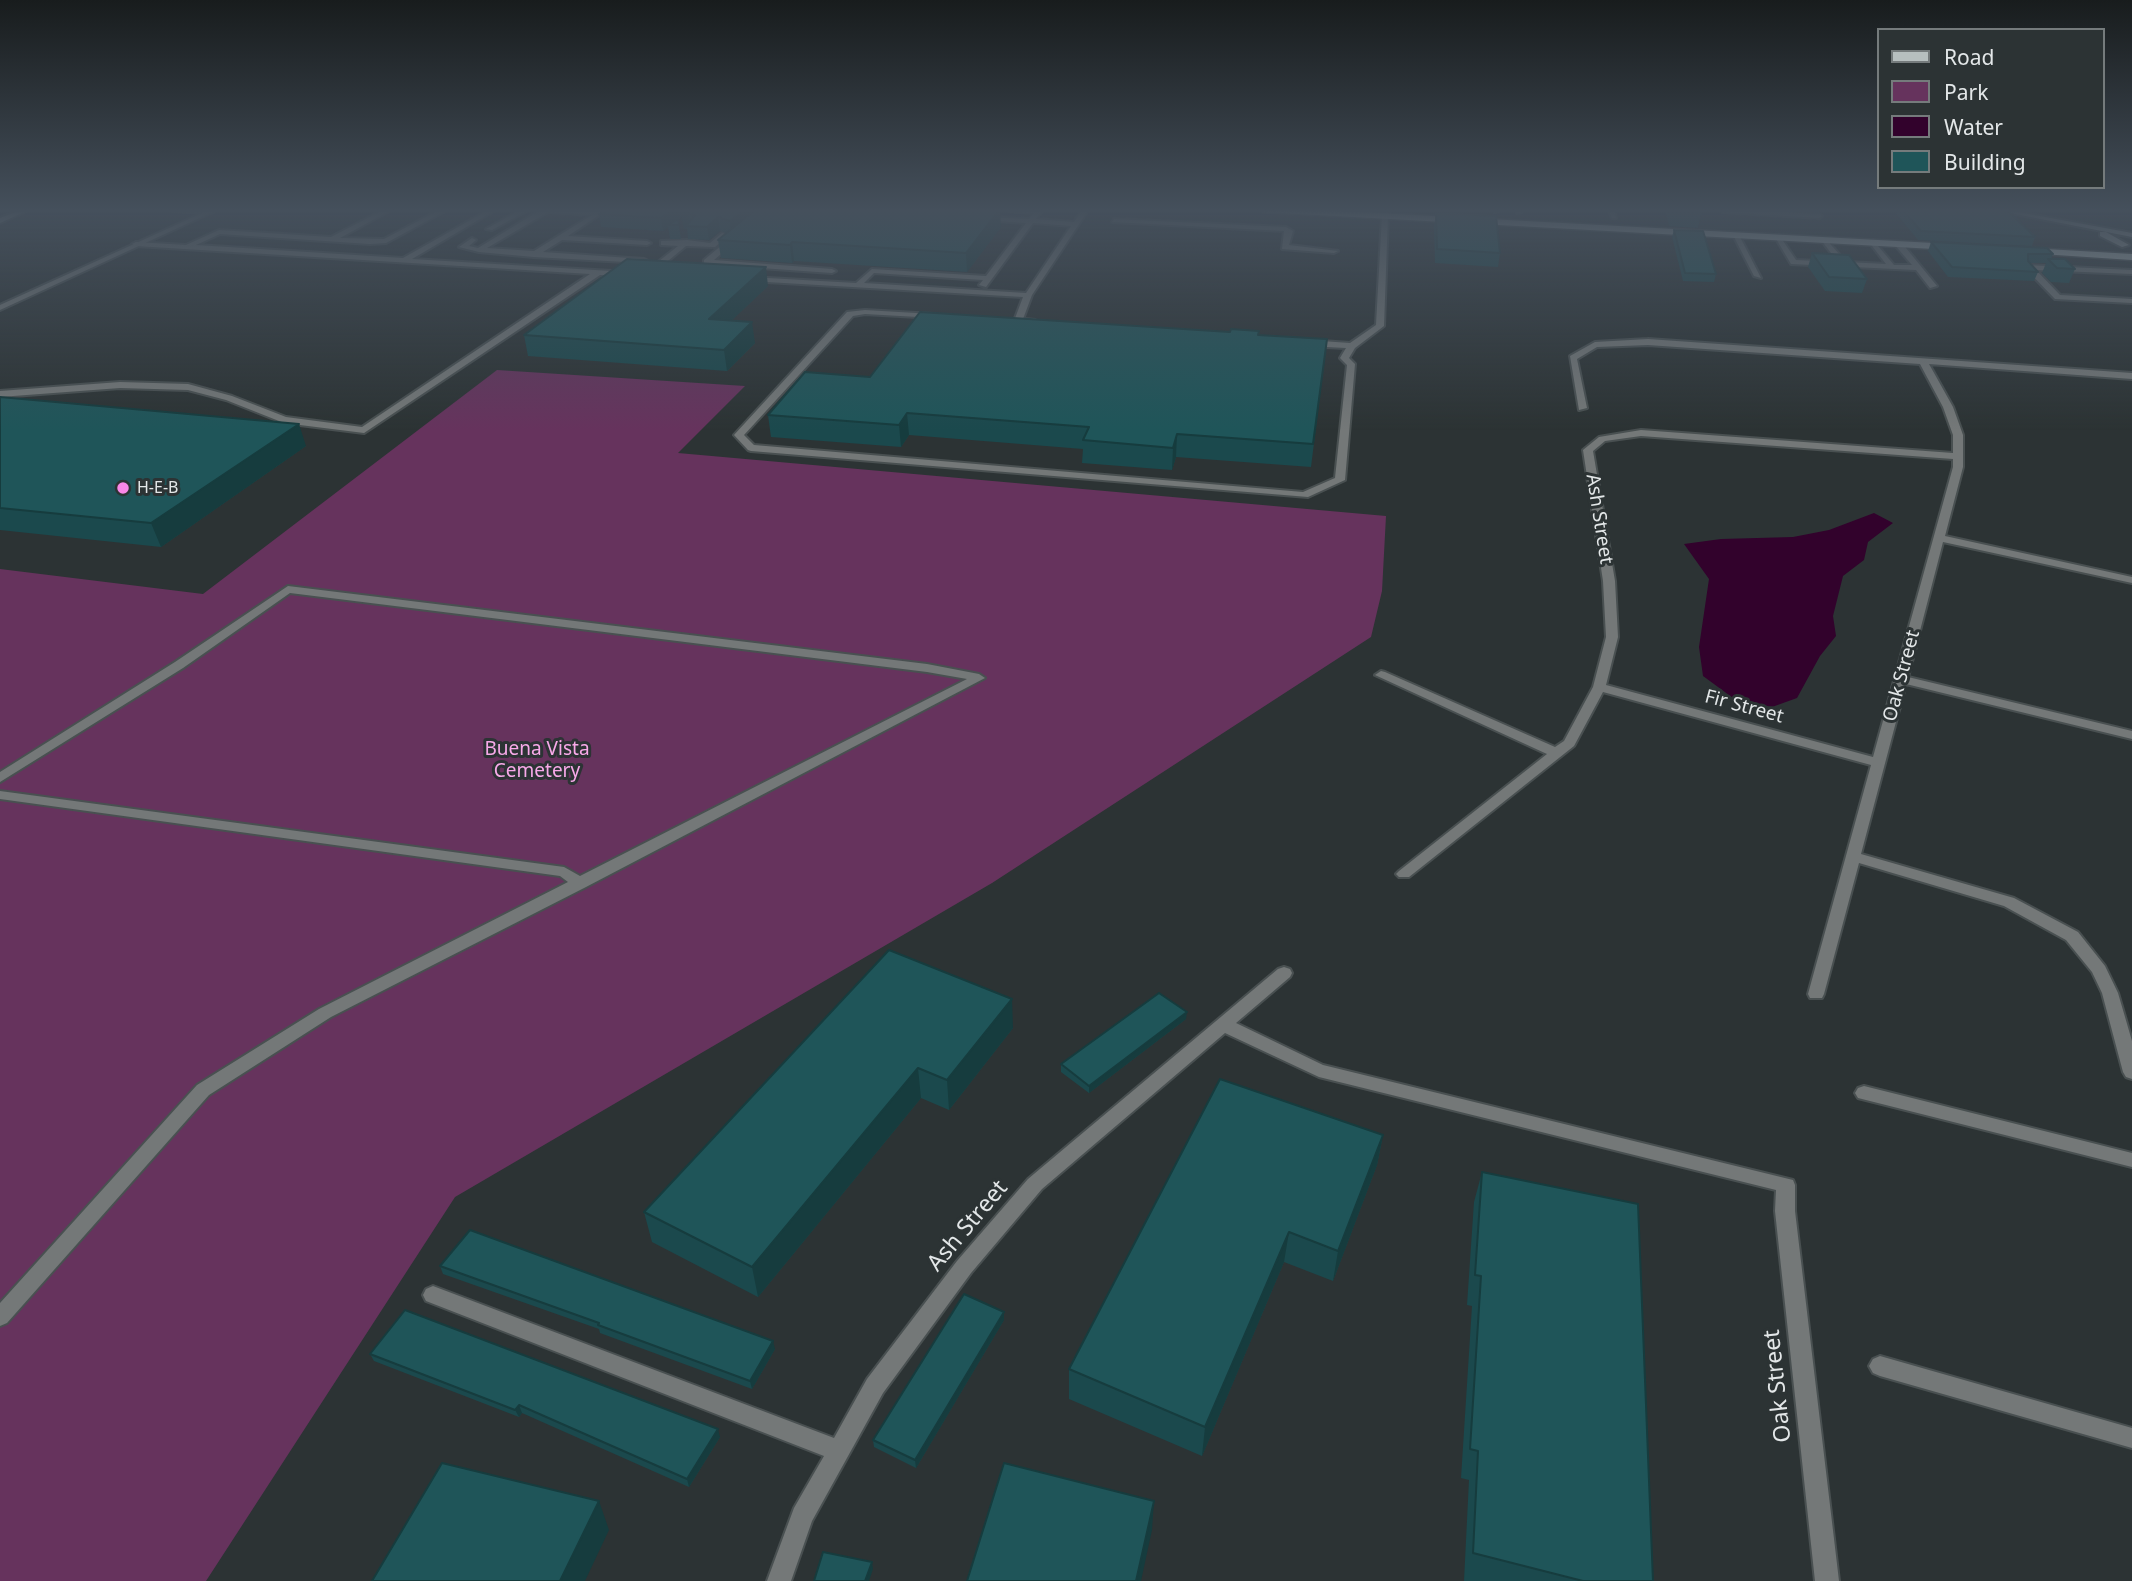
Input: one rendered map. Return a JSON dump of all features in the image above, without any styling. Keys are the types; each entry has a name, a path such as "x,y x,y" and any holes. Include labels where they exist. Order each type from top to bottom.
{"street":[{"path":"0,307 52,283"},
{"path":"0,394 120,385 188,387 229,398 284,420 364,430 581,283"},
{"path":"818,283 1028,295"},
{"path":"977,292 984,283"},
{"path":"1018,321 1036,283"},
{"path":"949,317 865,312 850,314 739,435 751,448 1304,495 1340,480 1351,364 1344,358 1352,346 1380,326 1382,283"},
{"path":"1930,283 1933,286"},
{"path":"2044,283 2058,297 2132,301"},
{"path":"1004,321 1045,323"},
{"path":"1295,342 1352,346"},
{"path":"1581,408 1573,358 1595,345 1648,342 2132,376"},
{"name":"Oak Street","path":"1816,994 1958,467 1958,435 1948,407 1923,362"},
{"name":"Ash Street","path":"1404,874 1569,743 1599,687 1612,638 1609,581 1588,450 1602,439 1641,433 1958,456"},
{"path":"1939,538 2132,580"},
{"path":"0,778 179,665 288,589 927,667 979,678 582,884 325,1013 203,1090 0,1317"},
{"path":"1381,675 1557,752"},
{"path":"1902,679 2132,735"},
{"name":"Fir Street","path":"1599,687 1879,763"},
{"path":"0,796 564,873 582,884"},
{"path":"1853,856 2009,902 2072,936 2099,970 2110,993 2132,1072"},
{"name":"Ash Street","path":"779,1581 802,1516 875,1385 964,1267 1035,1184 1284,973"},
{"name":"Oak Street","path":"1224,1025 1319,1070 1786,1185 1785,1211 1826,1581"},
{"path":"1864,1093 2132,1160"},
{"path":"433,1295 839,1451"},
{"path":"1880,1366 2132,1438"}],"green space":[{"name":"Buena Vista Cemetery","path":"497,370 745,386 678,453 1386,516 1382,591 1371,637 992,883 455,1197 206,1581 0,1581 0,569 203,594"}],"water":[{"path":"1874,513 1893,523 1868,542 1864,560 1843,576 1833,616 1836,636 1820,656 1797,698 1772,707 1733,698 1703,676 1699,647 1709,579 1684,544 1721,539 1793,537 1829,530"}],"building":[{"path":"595,283 749,283 709,319 752,322 724,350 524,335"},
{"path":"920,312 1230,332 1231,329 1259,331 1258,335 1327,339 1313,444 1177,434 1173,448 1083,440 1089,427 907,413 899,425 768,415 805,372 870,377"},
{"name":"H-E-B","path":"0,397 299,424 151,523 0,508"},
{"path":"889,950 1012,999 947,1080 918,1068 752,1267 644,1212"},
{"path":"1159,993 1187,1012 1089,1086 1061,1064"},
{"path":"1220,1079 1383,1135 1338,1251 1289,1232 1205,1427 1069,1369"},
{"path":"1482,1172 1638,1204 1653,1581 1583,1581 1473,1553 1478,1451 1470,1449 1481,1276 1475,1275"},
{"path":"470,1230 773,1341 750,1381 440,1266"},
{"path":"964,1294 1004,1312 915,1460 873,1440"},
{"path":"405,1310 718,1429 687,1479 519,1405 515,1410 370,1354"},
{"path":"442,1463 599,1501 560,1581 372,1581"},
{"path":"1004,1463 1154,1501 1136,1581 967,1581"},
{"path":"823,1552 872,1562 865,1581 814,1581"}],"place":[{"name":"H-E-B","path":"123,488"}]}
